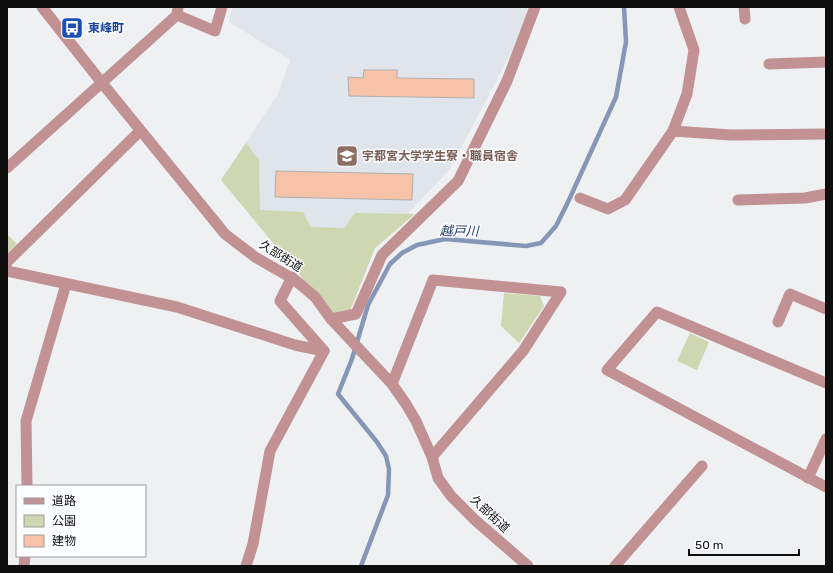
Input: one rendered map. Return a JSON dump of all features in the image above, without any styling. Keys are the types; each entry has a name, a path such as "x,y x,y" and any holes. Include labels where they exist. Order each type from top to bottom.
{"street":[{"name":"久部街道","path":"42,7 140,131 225,234 256,257 292,277 315,297 331,320 392,384 416,421 432,457 438,478 451,496 475,520 528,566"},
{"path":"7,168 102,83 177,11 215,31 222,7"},
{"path":"331,320 356,314 382,255 458,181 507,81 535,7"},
{"path":"580,198 608,209 625,200 674,131 687,94 694,50 679,7"},
{"path":"744,7 745,19"},
{"path":"769,64 826,62"},
{"path":"7,262 140,131"},
{"path":"674,131 731,135 826,134"},
{"path":"738,200 805,198 826,194"},
{"path":"7,271 176,307 295,345 324,351"},
{"path":"292,277 280,301 324,351"},
{"path":"392,384 433,280 561,292 523,351 432,457"},
{"path":"27,485 26,421 66,284"},
{"path":"778,322 790,294 826,309"},
{"path":"826,383 657,312 607,370 826,487"},
{"path":"246,566 253,544 270,451 324,351"},
{"path":"808,478 826,440"},
{"path":"615,566 702,466"}],"shaded area":[{"name":"宇都宮大学学生寮・職員宿舎","path":"232,7 528,7 512,51 450,169 375,248 347,318 336,319 221,180 278,94 290,60 229,22"}],"green space":[{"path":"246,143 259,160 260,210 303,212 311,227 344,228 355,213 415,214 375,248 347,318 336,319 221,180"},
{"path":"7,234 17,244 7,254"},
{"path":"504,293 540,296 544,306 519,343 501,326"},
{"path":"690,333 709,342 697,370 677,361"}],"building":[{"path":"364,70 397,70 397,78 474,79 474,98 349,96 348,77 363,78"},
{"path":"276,171 413,174 412,200 275,197"}],"waterway":[{"name":"越戸川","path":"361,566 388,495 389,469 386,456 377,442 338,394 352,359 368,305 390,264 402,253 417,245 445,239 526,246 541,243 556,226 616,97 626,42 624,7"}],"place":[{"name":"東峰町","path":"72,28"},
{"name":"宇都宮大学学生寮・職員宿舎","path":"347,156"}]}
